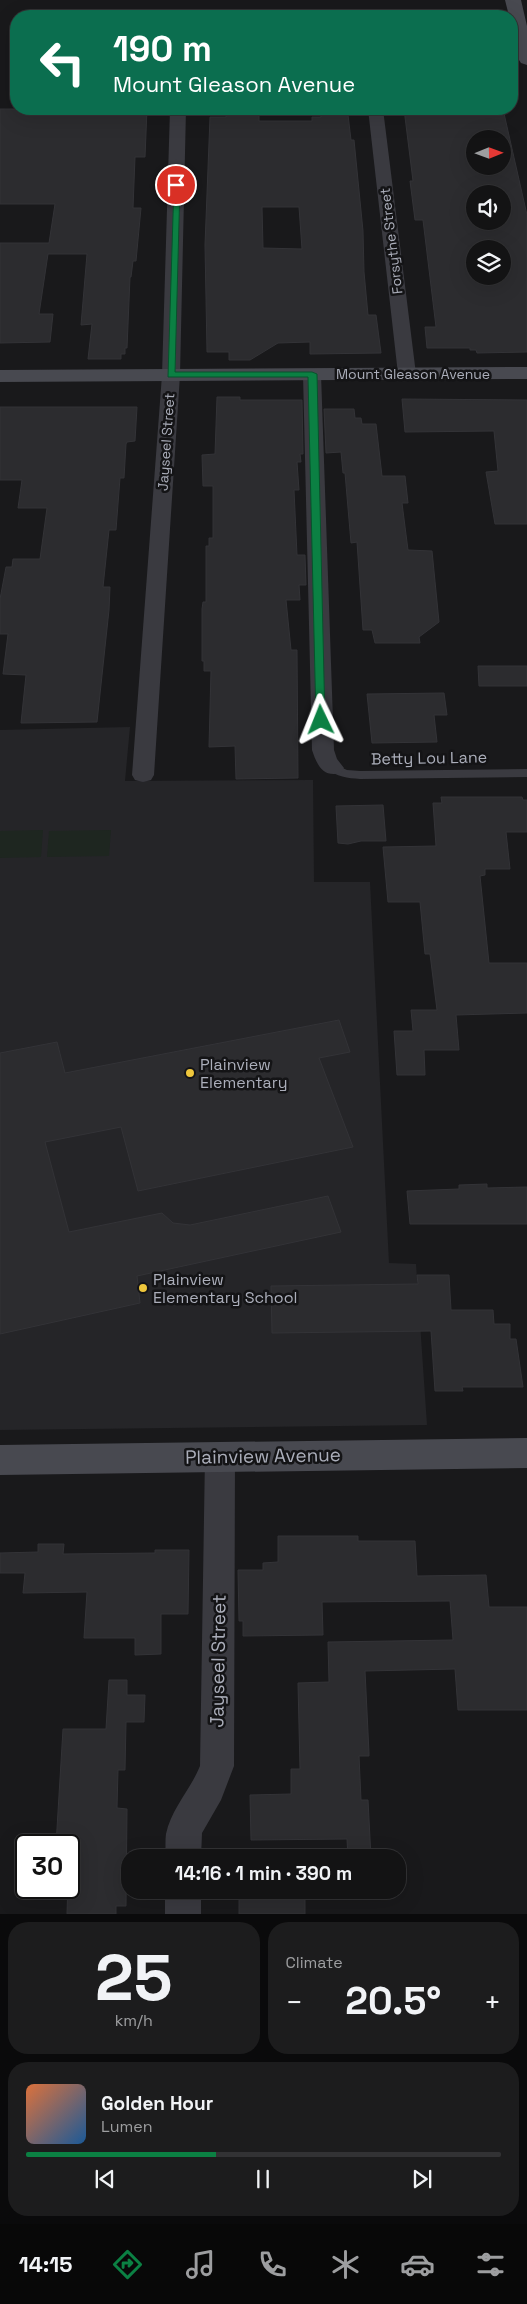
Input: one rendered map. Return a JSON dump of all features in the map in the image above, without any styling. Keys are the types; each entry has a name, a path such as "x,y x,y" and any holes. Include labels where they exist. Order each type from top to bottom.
{"street":[{"path":"518,14 523,28 527,60"},
{"name":"Jayseel Street","path":"144,775 170,375 178,115"},
{"name":"Forsythe Street","path":"376,115 407,374"},
{"name":"Mount Gleason Avenue","path":"0,376 527,373"},
{"path":"312,374 322,741 327,762 333,768"},
{"name":"Plainview Avenue","path":"0,1460 527,1453"},
{"name":"Jayseel Street","path":"183,1849 184,1834 193,1812 210,1788 217,1766 220,1456"},
{"path":"183,1899 183,1914"}],"lane":[{"name":"Betty Lou Lane","path":"333,768 345,774 360,775 527,773"}],"shaded area":[{"name":"Plainview Elementary","path":"130,727 125,781 313,780 314,882 370,882 389,1263 416,1264 427,1425 0,1430 0,730"},
{"path":"43,830 41,857 0,858 0,831"},
{"path":"111,830 109,856 47,857 49,831"}],"building":[{"path":"0,109 10,109 10,115 147,115 145,157 135,157 133,208 141,208 136,261 133,261 130,277 127,348 125,348 125,354 121,354 121,359 88,359 92,324 81,325 87,254 48,254 39,314 53,314 50,342 0,343 0,243 49,243 55,204 0,204"},
{"path":"259,115 259,121 312,121 312,117 321,117 321,115 348,115 351,140 354,140 363,231 368,315 376,315 381,353 310,354 310,342 278,343 250,360 229,360 229,352 207,352 205,245 210,117","holes":["262,207 299,207 302,249 263,248"]},
{"path":"405,115 504,115 508,130 466,130 466,175 511,175 511,144 527,215 527,352 477,353 476,350 470,350 470,348 427,348 425,327 436,327 423,220 415,220 410,181 413,181"},
{"path":"217,397 240,397 240,400 302,400 303,454 300,454 301,462 297,462 299,490 294,490 297,555 305,555 306,585 299,585 300,600 286,600 291,650 297,650 298,778 236,779 235,746 209,747 211,671 204,671 204,661 202,661 202,609 203,602 206,602 206,546 209,546 209,538 213,538 213,486 203,486 202,455 215,454"},
{"path":"402,399 527,400 527,524 495,524 486,472 498,471 494,431 405,432"},
{"path":"0,407 137,407 135,441 127,442 126,444 124,478 120,478 116,530 109,530 103,587 110,587 109,610 97,722 21,723 26,675 3,674 8,634 0,634 0,599 6,567 12,567 13,559 40,559 47,508 18,508 22,480 0,480"},
{"path":"324,409 354,409 355,418 361,418 362,424 376,424 382,476 405,476 408,503 402,503 408,550 432,551 439,622 419,637 420,643 375,643 372,630 363,630 357,542 351,543 345,473 343,473 341,452 326,453"},
{"path":"478,666 527,666 527,686 479,686"},
{"path":"444,693 447,715 434,715 437,742 372,743 367,694"},
{"path":"441,797 522,797 523,800 527,800 527,832 506,832 510,869 485,869 485,875 480,876 489,963 527,963 527,1013 456,1015 459,1050 424,1050 425,1075 397,1075 394,1031 413,1031 411,1010 437,1010 430,954 425,954 420,902 388,902 383,847 436,846 433,803 442,803"},
{"path":"383,805 386,841 338,843 336,806"},
{"path":"339,1020 350,1052 319,1058 353,1147 138,1191 121,1127 45,1142 69,1232 162,1213 173,1223 190,1225 328,1196 341,1232 137,1276 140,1303 0,1334 0,1053 57,1042 65,1073"},
{"path":"487,1184 487,1188 527,1187 527,1224 410,1224 407,1191 459,1189 459,1185"},
{"path":"417,1275 449,1275 451,1310 493,1310 494,1324 510,1324 510,1339 516,1339 523,1387 462,1387 463,1391 435,1391 431,1331 272,1333 271,1286 418,1284"},
{"path":"278,1536 358,1536 358,1541 415,1541 417,1576 486,1575 489,1607 527,1607 527,1710 458,1710 455,1669 365,1671 369,1756 359,1756 361,1800 368,1800 371,1849 348,1849 347,1839 251,1840 250,1795 291,1794 291,1769 300,1769 298,1683 329,1682 328,1642 453,1640 450,1601 322,1602 323,1635 243,1636 243,1621 239,1621 238,1570 263,1570 263,1563 278,1562"},
{"path":"38,1544 64,1544 63,1554 155,1553 155,1550 189,1550 188,1614 161,1614 161,1654 135,1655 135,1638 84,1638 87,1592 23,1593 25,1573 0,1573 0,1553 38,1552"},
{"path":"109,1680 127,1680 127,1695 145,1695 144,1722 126,1722 125,1770 118,1770 117,1808 127,1809 127,1849 121,1849 121,1899 126,1899 126,1906 116,1906 116,1914 67,1914 67,1899 80,1899 80,1834 57,1834 63,1729 106,1729"},
{"path":"239,1899 305,1899 305,1914 239,1914"}],"place":[{"name":"Plainview Elementary","path":"190,1073"},
{"name":"Plainview Elementary School","path":"143,1288"}],"route":[{"path":"176,185 170,375 312,374 321,720"}]}
